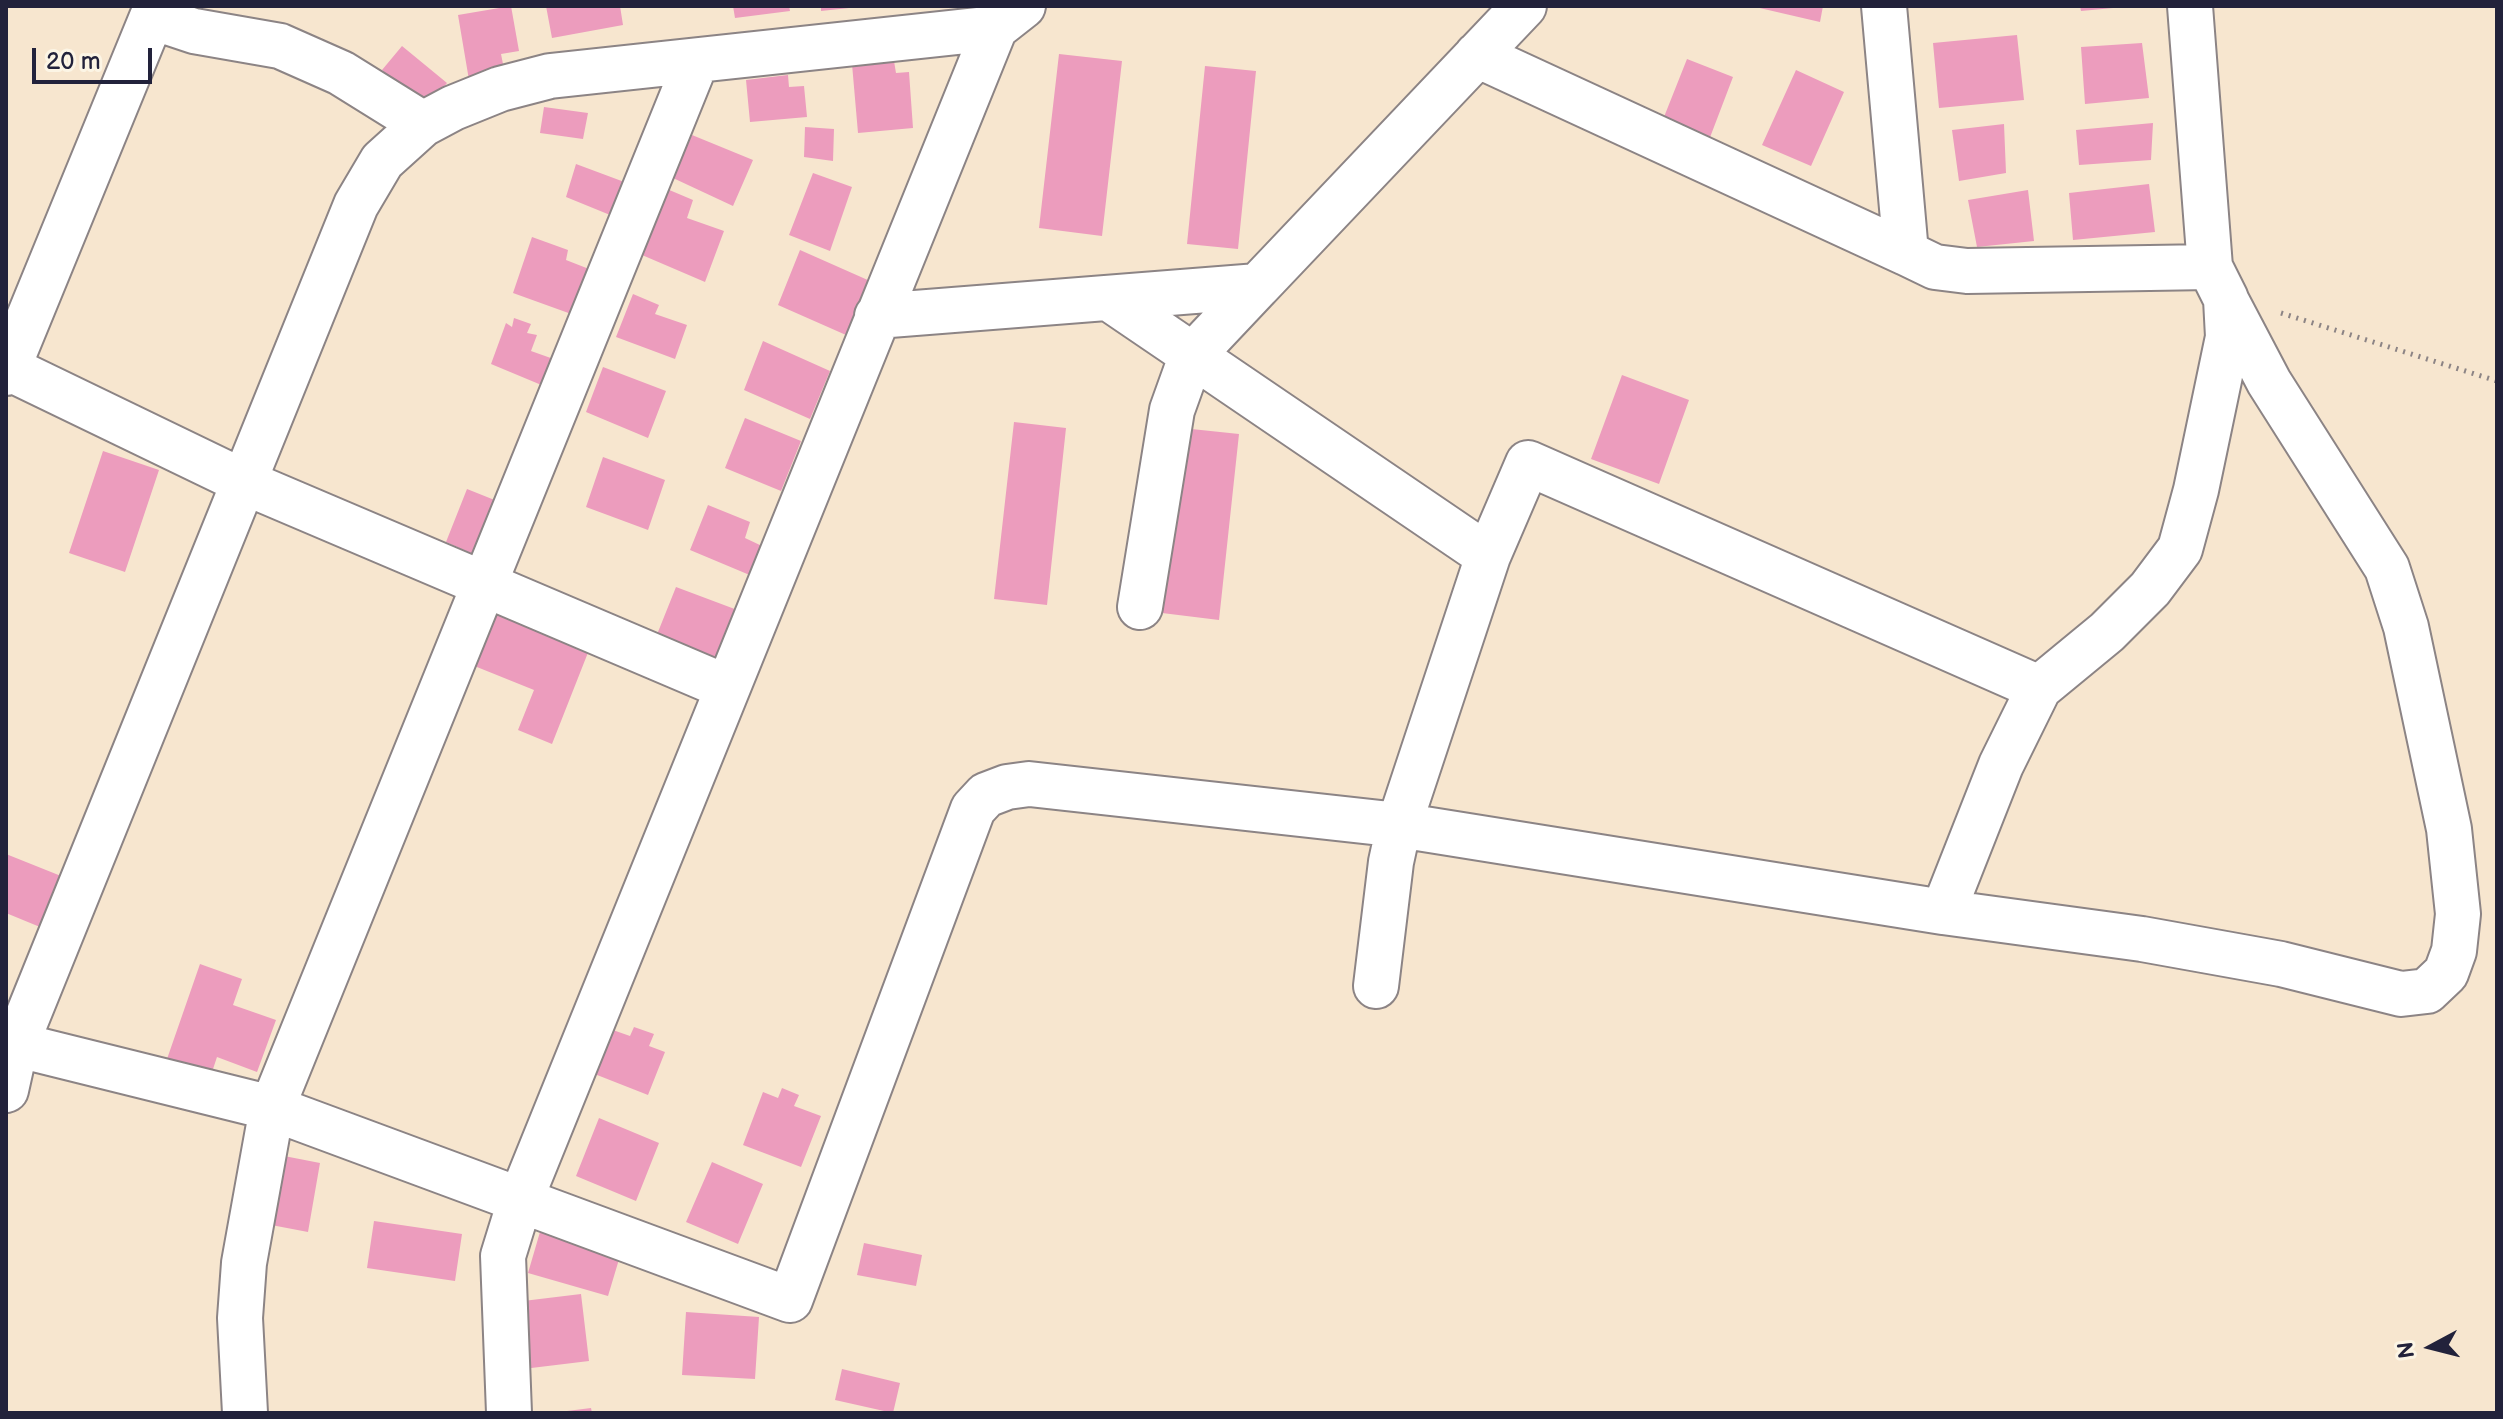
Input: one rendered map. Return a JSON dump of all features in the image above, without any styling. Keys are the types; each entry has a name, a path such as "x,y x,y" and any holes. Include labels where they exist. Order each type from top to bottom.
{"street":[{"path":"1140,607 1172,410 1191,357 1524,6"},
{"path":"1884,6 1906,253"},
{"path":"1943,912 2001,765 2039,688 2107,632 2150,589 2180,549 2196,490 2228,337 2218,283 2190,6"},
{"path":"423,124 341,73 280,46 194,31 152,17 7,369 244,482 726,687"},
{"path":"6,1090 11,1043 356,205 382,161 423,124 500,89 550,76 696,62 1009,17"},
{"path":"509,1413 503,1256 520,1201 877,316 1009,17"},
{"path":"1477,55 1935,267 2218,283"},
{"path":"245,1413 240,1318 244,1263 272,1108 696,62"},
{"path":"11,1043 272,1108 790,1300 973,809 986,795 1029,784 1399,825 1943,912 2142,939 2281,964 2401,994 2427,991 2446,973 2454,951 2458,914 2449,829 2406,627 2387,568 2269,382 2218,283"},
{"path":"877,316 1258,286"},
{"path":"1110,299 1191,357 1488,556"},
{"path":"1376,986 1391,862 1399,825 1488,556 1528,463 2039,688"}],"path":[{"path":"2218,283 2313,321 2497,381"}],"building":[{"path":"511,6 519,51 501,54 505,74 469,80 458,15"},
{"path":"546,6 620,6 623,25 552,38"},
{"path":"733,6 789,6 790,11 735,18"},
{"path":"821,6 848,6 849,8 821,11"},
{"path":"1751,6 1823,6 1820,22"},
{"path":"2080,6 2113,6 2113,8 2081,11"},
{"path":"2017,35 2024,100 1939,108 1933,43"},
{"path":"2142,43 2149,98 2085,104 2081,47"},
{"path":"402,46 447,83 427,107 382,70"},
{"path":"1059,54 1122,61 1102,236 1039,228"},
{"path":"1687,59 1733,77 1709,140 1662,122"},
{"path":"894,61 896,73 909,72 913,128 858,133 852,64"},
{"path":"1205,66 1256,71 1238,249 1187,244"},
{"path":"1796,70 1844,92 1811,166 1762,145"},
{"path":"788,75 789,87 804,86 807,117 750,122 746,80"},
{"path":"544,107 588,113 583,139 540,133"},
{"path":"2153,123 2151,160 2079,165 2076,130"},
{"path":"2004,124 2006,173 1959,181 1952,130"},
{"path":"805,127 834,129 833,161 804,157"},
{"path":"692,135 753,160 733,206 673,178"},
{"path":"576,164 627,183 615,217 566,197"},
{"path":"813,173 852,187 830,251 789,235"},
{"path":"2149,184 2155,232 2073,240 2069,193"},
{"path":"667,189 693,200 687,218 724,231 705,282 642,255"},
{"path":"2028,190 2034,241 1977,247 1968,200"},
{"path":"532,237 568,250 566,260 589,269 574,315 513,293"},
{"path":"800,250 870,281 846,335 778,305"},
{"path":"633,294 659,305 655,314 687,325 675,359 616,337"},
{"path":"514,318 531,324 527,333 537,335 531,351 562,362 551,389 491,364 506,323 512,327"},
{"path":"763,341 830,371 810,419 744,390"},
{"path":"603,367 666,391 648,438 586,412"},
{"path":"1622,375 1689,400 1659,484 1591,459"},
{"path":"745,418 801,441 781,491 725,468"},
{"path":"1014,422 1066,428 1047,605 994,599"},
{"path":"1182,428 1239,434 1219,620 1162,613"},
{"path":"103,451 159,470 125,572 69,553"},
{"path":"603,457 665,480 648,530 586,507"},
{"path":"467,489 507,505 484,559 446,542"},
{"path":"708,505 750,522 745,538 762,546 752,576 690,550"},
{"path":"676,587 740,611 718,664 656,637"},
{"path":"488,609 589,650 552,744 518,730 534,690 467,663"},
{"path":"6,854 61,876 40,927 6,913"},
{"path":"200,964 242,979 233,1005 276,1020 257,1072 217,1057 211,1075 167,1059"},
{"path":"634,1027 654,1034 649,1046 665,1052 648,1095 592,1073 610,1029 630,1036"},
{"path":"782,1088 799,1095 794,1106 821,1116 801,1167 743,1145 763,1092 778,1098"},
{"path":"599,1118 659,1143 636,1201 576,1176"},
{"path":"279,1155 320,1163 308,1232 266,1224"},
{"path":"712,1162 763,1184 738,1244 686,1222"},
{"path":"374,1221 462,1234 455,1281 367,1268"},
{"path":"540,1232 620,1256 608,1296 528,1273"},
{"path":"864,1243 922,1255 916,1286 857,1275"},
{"path":"581,1294 589,1361 523,1369 515,1302"},
{"path":"686,1312 759,1317 755,1379 682,1375"},
{"path":"842,1369 900,1383 893,1413 835,1400"},
{"path":"591,1408 592,1413 567,1413 567,1411"}]}
